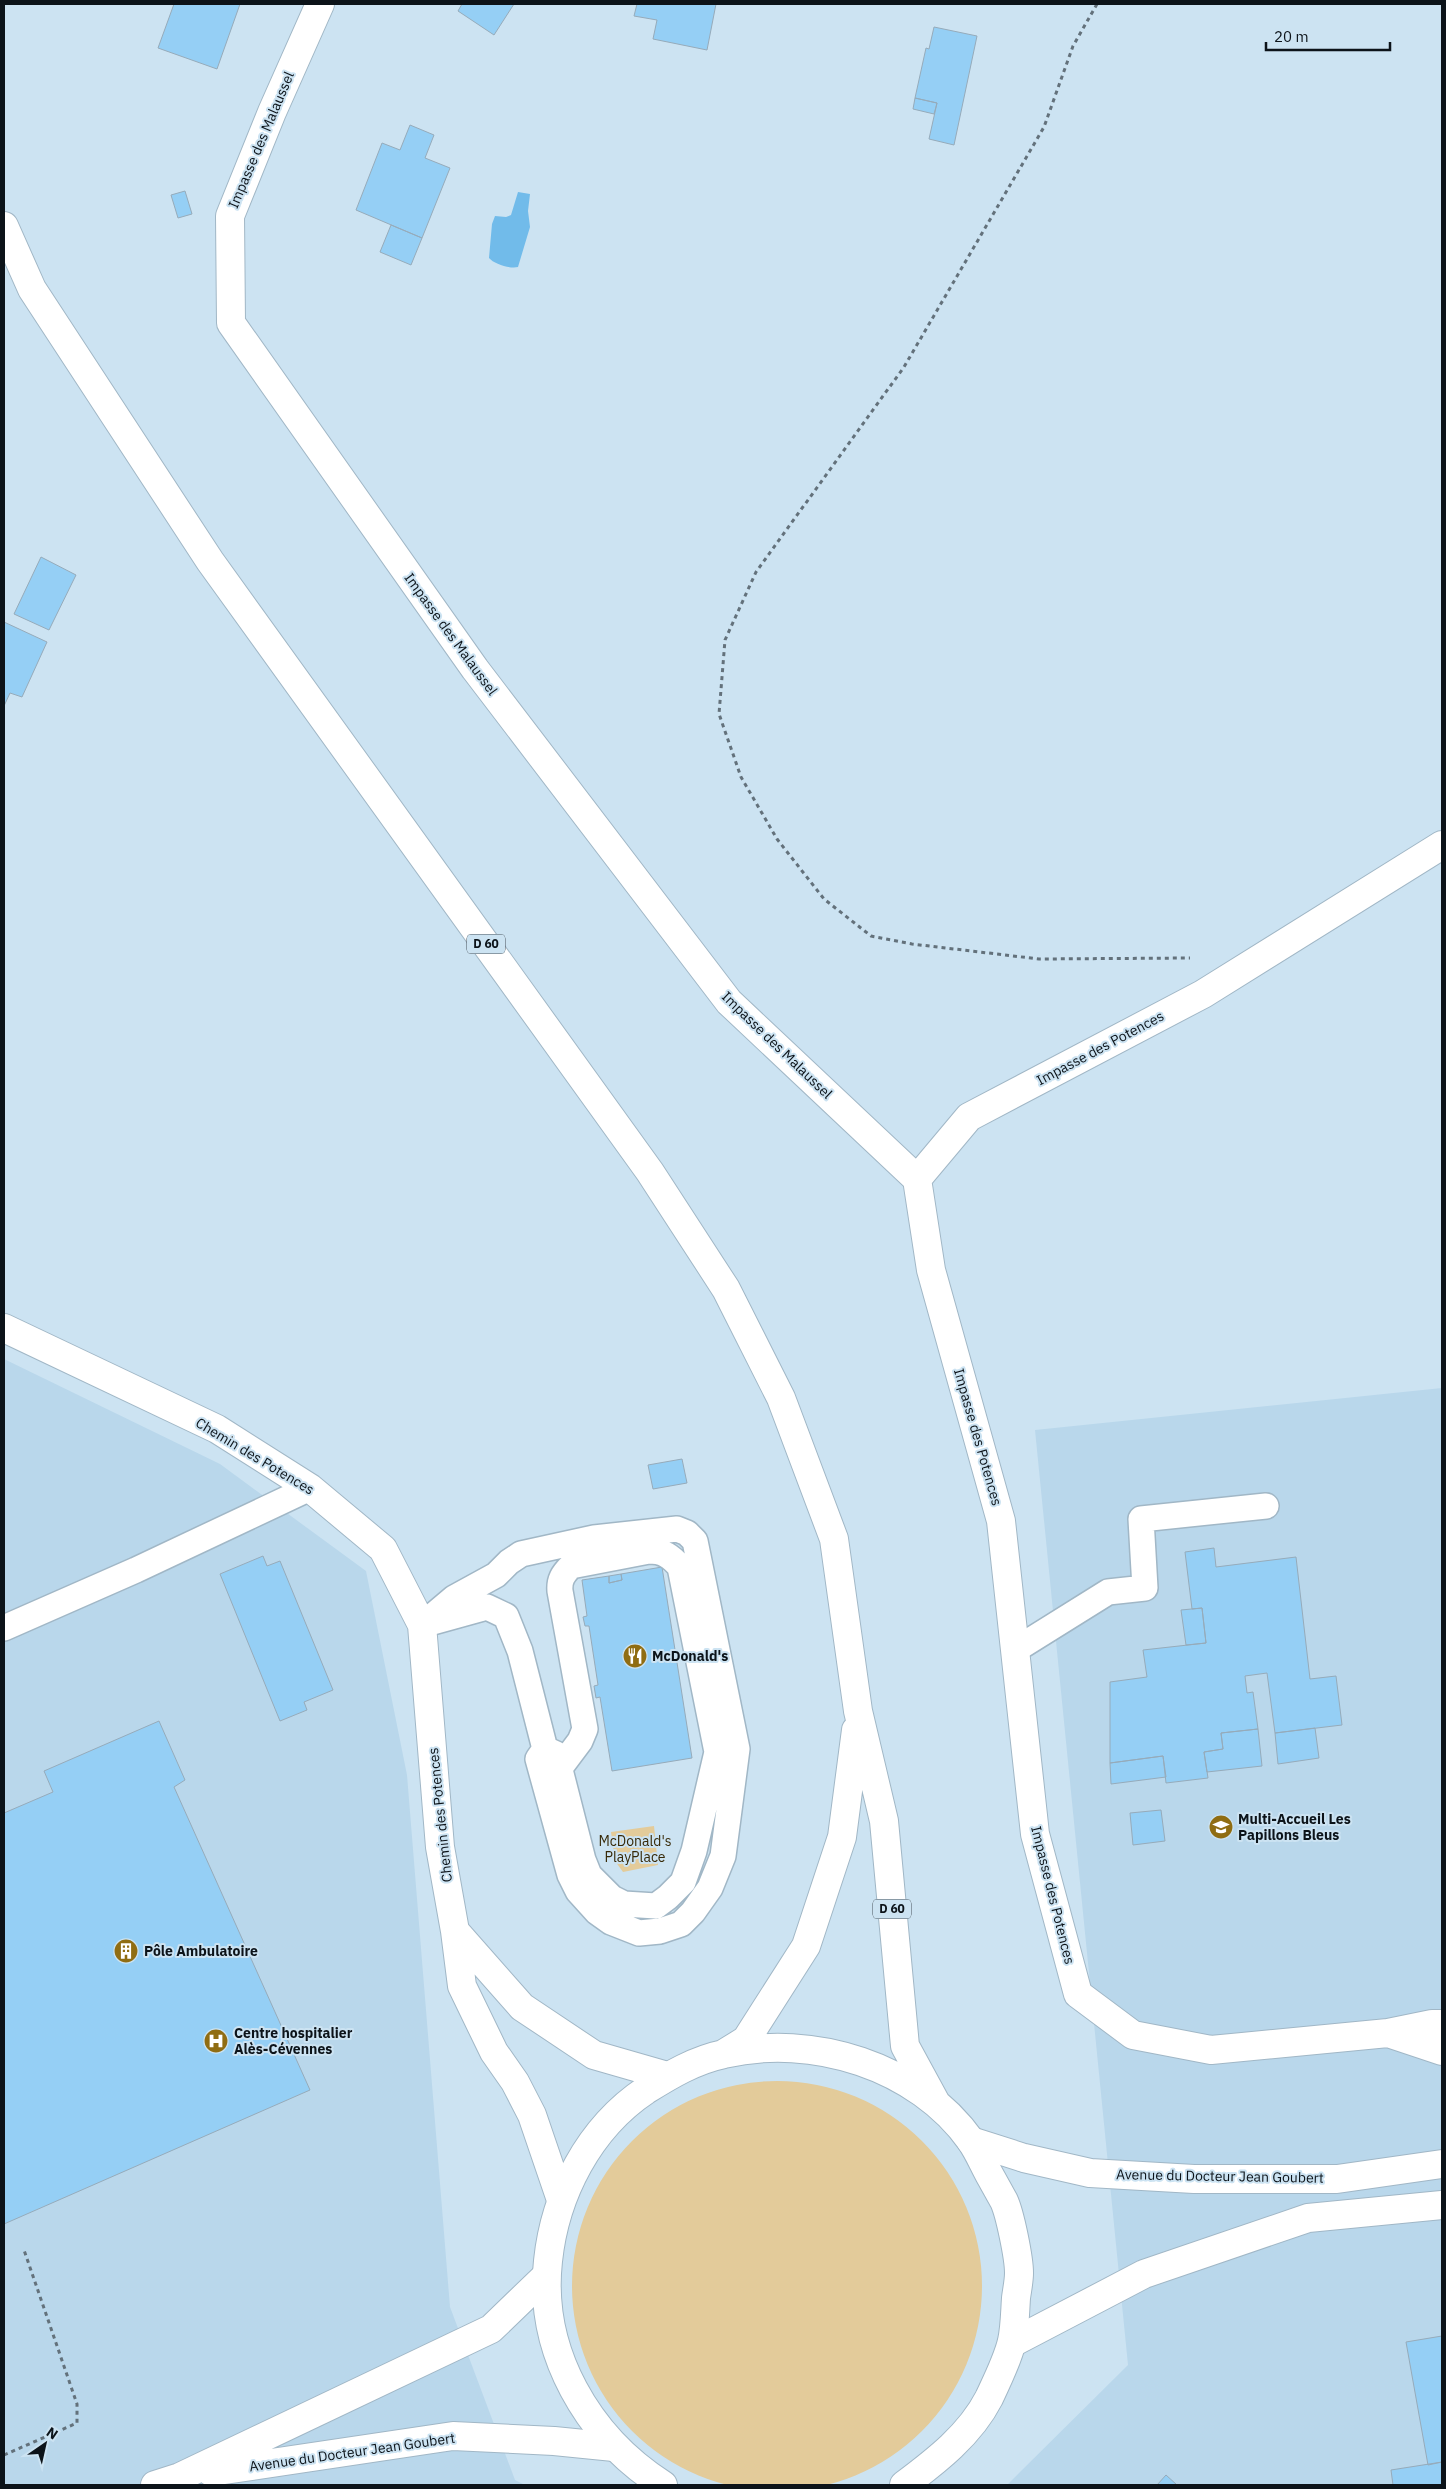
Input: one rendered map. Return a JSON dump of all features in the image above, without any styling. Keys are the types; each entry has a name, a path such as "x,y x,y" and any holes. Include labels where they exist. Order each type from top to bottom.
{"street":[{"name":"Impasse des Malaussel","path":"320,4 272,112 230,216 231,323 474,669 729,1002 917,1179"},
{"name":"D 60","path":"4,226 32,289 210,561 650,1172 726,1289 780,1398 834,1539 858,1711 884,1821 905,2046 936,2103"},
{"name":"Impasse des Potences","path":"1442,845 1203,994 969,1117 917,1179 930,1270 1001,1521 1035,1834 1078,1994 1133,2035 1211,2050 1388,2033 1432,2024 1442,2024"},
{"name":"Chemin des Potences","path":"4,1328 217,1429 310,1488 383,1549 422,1625 440,1848 455,1930 462,1986 494,2052 515,2082 532,2115 561,2200"},
{"name":"D 60","path":"725,2053 746,2040 806,1946 842,1838 858,1711"},
{"path":"455,1930 522,2007 594,2055 668,2076"},
{"name":"Impasse des Potences","path":"1388,2033 1442,2051"},
{"path":"663,2485 641,2471 614,2447 576,2397 553,2338 546,2276 550,2238 561,2200 579,2162 603,2128 633,2099 668,2076 696,2063 725,2053 780,2047 836,2053 889,2072 936,2103 971,2141 1005,2204 1019,2273 1012,2343 988,2400 951,2450 904,2485"},
{"name":"Avenue du Docteur Jean Goubert","path":"971,2141 1024,2158 1090,2173 1194,2179 1337,2179 1442,2164"},
{"path":"1012,2343 1144,2274 1308,2218 1442,2205"},
{"name":"Avenue du Docteur Jean Goubert","path":"168,2481 491,2329 546,2276"},
{"name":"Avenue du Docteur Jean Goubert","path":"168,2481 453,2436 554,2441 614,2447"}],"lane":[{"path":"4,1628 136,1570 310,1488"},
{"path":"1015,1650 1108,1592 1145,1588 1142,1519 1266,1506"},
{"path":"677,1529 687,1533 694,1541 737,1749 724,1856 710,1888 693,1912 681,1924 660,1931 639,1933 611,1922 597,1912 578,1891 570,1875 538,1760 545,1749 520,1651 506,1616 487,1607 422,1625 454,1598 496,1575 521,1554 594,1538 677,1529"},
{"path":"545,1749 556,1754 559,1769 589,1875 612,1898 624,1904 656,1906 668,1898 683,1882 694,1851 717,1752 680,1567 668,1555 659,1551 649,1551 571,1566 564,1573 559,1583 585,1729 580,1741 559,1769"}],"path":[{"path":"1096,4 1074,46 1044,127 904,367 756,572 725,640 719,714 741,777 778,840 824,899 871,936 912,944 1039,959 1191,958"},
{"path":"4,2455 76,2423 77,2404 24,2250"}],"shaded area":[{"name":"Centre hospitalier Alès-Cévennes","path":"4,1359 220,1464 366,1571 407,1775 450,2307 515,2480 525,2485 4,2485"},
{"path":"1442,1388 1442,2485 1007,2485 1128,2365 1035,1430"}],"green space":[{"name":"McDonald's PlayPlace","path":"654,1826 658,1865 623,1872 615,1861 611,1832"},
{"path":"777,2081 817,2085 856,2096 891,2115 922,2141 948,2172 967,2207 978,2246 982,2286 978,2326 967,2365 948,2400 922,2431 891,2457 856,2476 817,2487 777,2491 737,2487 698,2476 663,2457 632,2431 606,2400 587,2365 576,2326 572,2286 576,2246 587,2207 606,2172 632,2141 663,2115 698,2096 737,2085"}],"water":[{"path":"518,192 530,194 528,211 530,227 518,267 507,267 489,258 492,224 495,216 506,217 511,215"}],"building":[{"path":"174,4 240,4 217,69 158,48"},
{"path":"462,4 514,4 494,35 458,11"},
{"path":"637,4 716,4 707,50 653,39 657,20 634,16"},
{"path":"934,27 977,36 954,145 929,139 937,103 915,98 926,48 929,49"},
{"path":"915,98 937,103 934,114 913,109"},
{"path":"410,125 434,135 425,158 450,168 422,238 356,210 382,143 400,150"},
{"path":"185,191 192,214 178,218 171,195"},
{"path":"391,225 422,238 411,265 380,252"},
{"path":"41,557 76,575 49,630 14,614"},
{"path":"4,622 47,642 22,697 10,693 4,706"},
{"path":"682,1459 687,1483 653,1489 648,1465"},
{"path":"1214,1548 1216,1567 1296,1557 1310,1679 1336,1676 1342,1725 1275,1733 1267,1673 1245,1676 1247,1693 1253,1692 1258,1729 1221,1733 1223,1749 1204,1752 1208,1778 1166,1783 1163,1756 1110,1763 1110,1682 1147,1677 1143,1650 1206,1643 1202,1608 1192,1609 1185,1552"},
{"path":"263,1556 267,1566 280,1561 333,1690 304,1702 307,1710 280,1721 220,1574"},
{"name":"McDonald's","path":"662,1567 692,1758 612,1771 600,1697 596,1698 594,1686 598,1685 589,1626 585,1626 583,1617 587,1616 582,1580 609,1576 609,1583 622,1580 621,1574"},
{"path":"621,1574 622,1580 609,1583 609,1576"},
{"path":"1202,1608 1206,1643 1186,1645 1181,1610"},
{"name":"Pôle Ambulatoire","path":"159,1721 185,1780 174,1787 310,2090 4,2224 4,1813 53,1792 44,1771"},
{"path":"1315,1728 1319,1758 1278,1764 1275,1733"},
{"path":"1258,1729 1262,1766 1207,1772 1204,1752 1223,1749 1221,1733"},
{"path":"1163,1756 1166,1777 1111,1784 1110,1763"},
{"path":"1161,1810 1165,1841 1133,1845 1130,1813"},
{"path":"1442,2336 1442,2462 1428,2465 1406,2342"},
{"path":"1442,2462 1442,2485 1393,2485 1391,2470"},
{"path":"1166,2475 1177,2485 1157,2485"}],"place":[{"name":"McDonald's","path":"635,1656"},
{"name":"Multi-Accueil Les Papillons Bleus","path":"1221,1827"},
{"name":"Pôle Ambulatoire","path":"126,1951"},
{"name":"Centre hospitalier Alès-Cévennes","path":"216,2041"}]}
